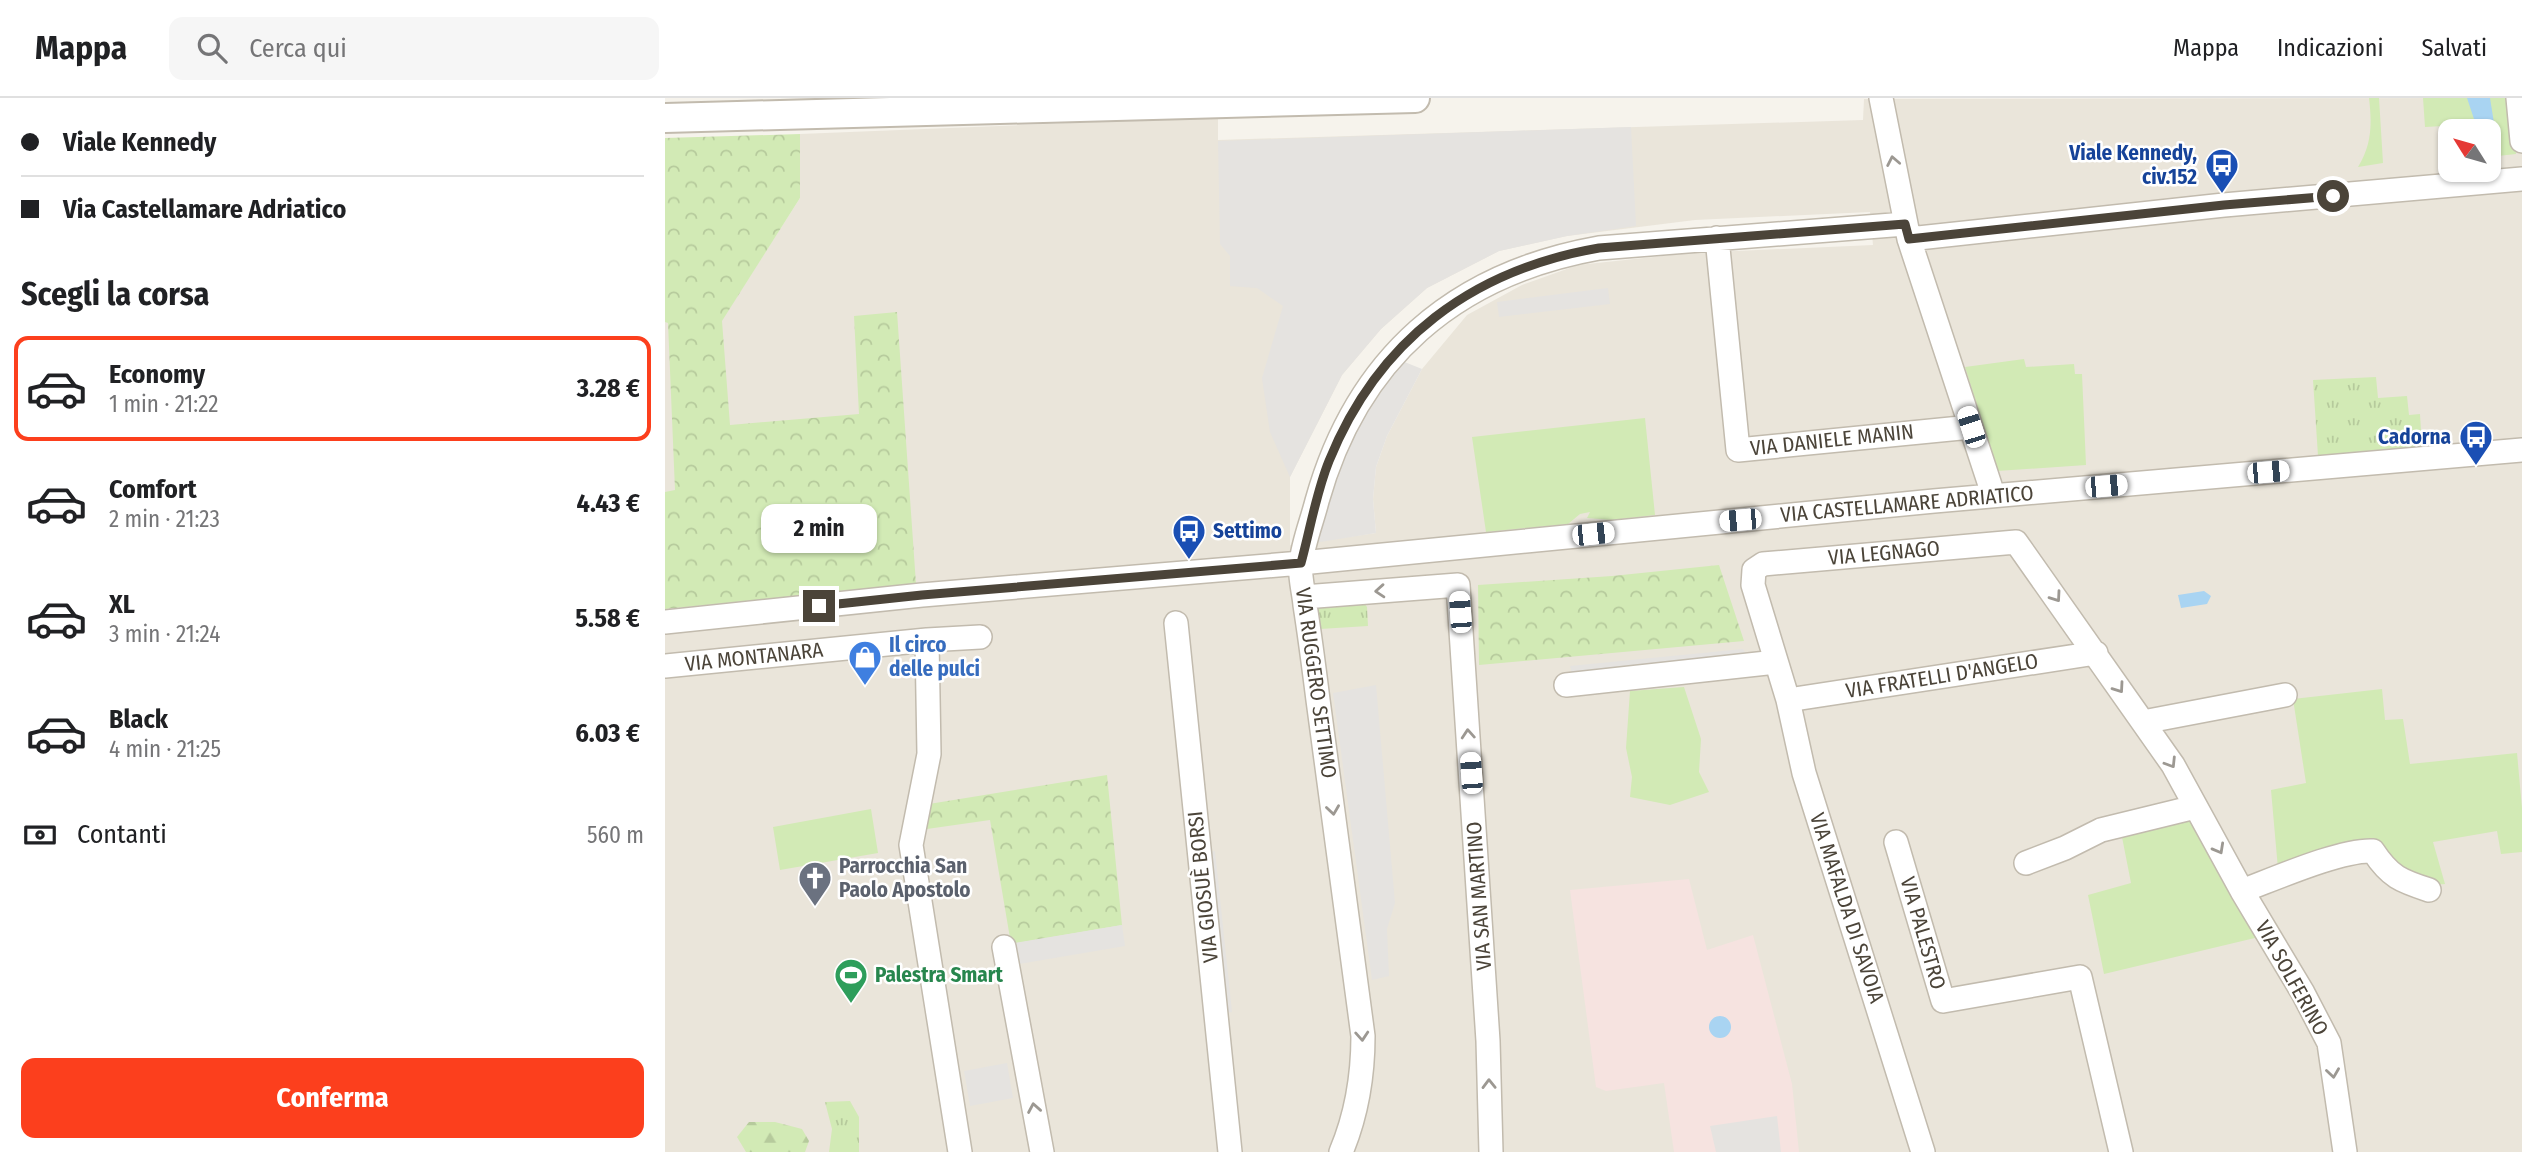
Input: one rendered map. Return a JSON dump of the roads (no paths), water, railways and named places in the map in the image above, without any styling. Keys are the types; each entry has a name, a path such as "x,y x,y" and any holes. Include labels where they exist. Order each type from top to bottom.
{"street":[{"path":"665,118 1415,98"},
{"path":"1881,98 1907,231 1990,485"},
{"path":"2518,98 2522,141"},
{"name":"VIA RUGGERO SETTIMO","path":"1341,1152 1360,1090 1363,1037 1301,563 1328,464 1353,409 1377,374 1425,324 1485,284 1567,254 1599,248 1717,238 1907,231 2522,179"},
{"name":"VIA DANIELE MANIN","path":"1717,238 1738,450 1971,427"},
{"name":"VIA CASTELLAMARE ADRIATICO","path":"665,622 922,595 1301,563 1934,501 2522,450"},
{"name":"VIA LEGNAGO","path":"1754,570 1763,564 2016,542"},
{"name":"VIA SOLFERINO","path":"2016,542 2173,765 2242,891 2300,988 2329,1043 2345,1152"},
{"name":"VIA MAFALDA DI SAVOIA","path":"1754,570 1753,585 1789,700 1804,773 1923,1152"},
{"name":"VIA SAN MARTINO","path":"1304,597 1458,585 1488,1041 1491,1152"},
{"name":"VIA GIOSUÈ BORSI","path":"1176,623 1230,1152"},
{"name":"VIA MONTANARA","path":"665,666 980,637"},
{"path":"927,640 929,754 911,845 960,1152"},
{"name":"VIA FRATELLI D'ANGELO","path":"1789,700 2095,653"},
{"path":"1566,685 1776,662"},
{"path":"2143,722 2285,695"},
{"path":"2026,863 2066,848 2101,830 2195,807"},
{"name":"VIA PALESTRO","path":"1896,842 1943,1001 2080,977 2120,1152"},
{"path":"2242,891 2361,850 2373,852 2386,870 2402,882 2429,890"},
{"path":"1004,947 1042,1152"}],"water":[{"path":"2467,98 2490,98 2493,119 2474,119"},
{"path":"2204,591 2211,596 2207,604 2181,608 2178,595"},
{"path":"1720,1016 1730,1023 1731,1027 1724,1037 1720,1038 1710,1031 1709,1027 1716,1017"}],"place":[{"name":"Viale Kennedy, civ.152","path":"2222,195"},
{"name":"Cadorna","path":"2476,467"},
{"name":"Settimo","path":"1189,561"},
{"name":"Il circo delle pulci","path":"865,687"},
{"name":"Parrocchia San Paolo Apostolo","path":"815,908"},
{"name":"Palestra Smart","path":"851,1005"}]}
